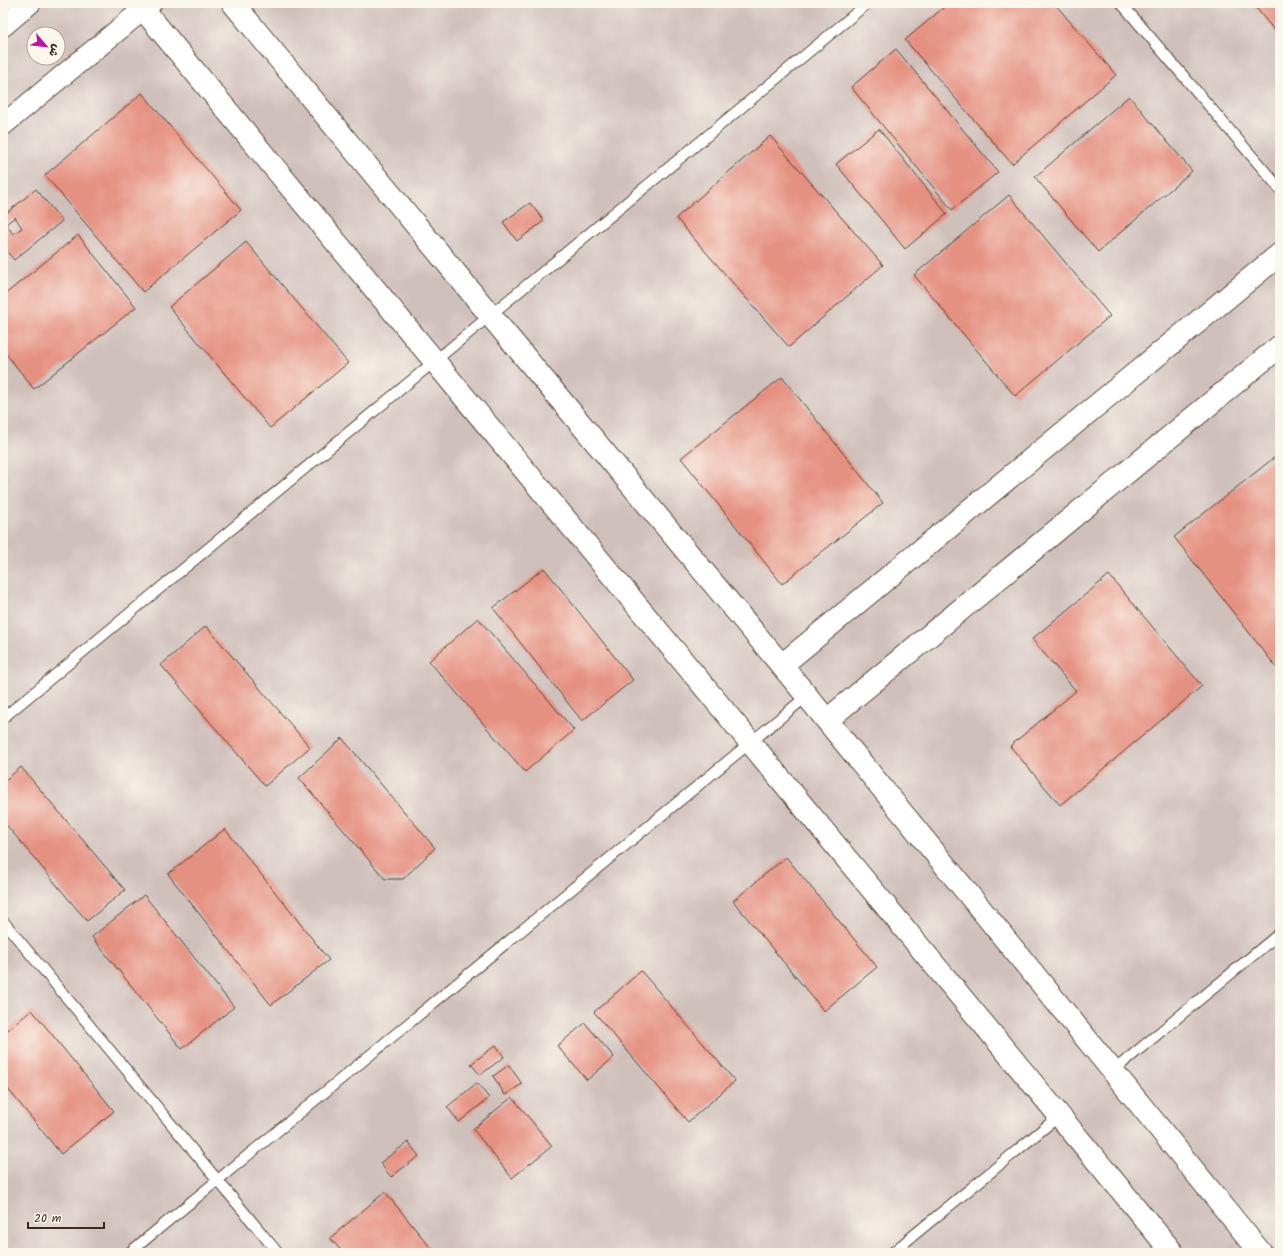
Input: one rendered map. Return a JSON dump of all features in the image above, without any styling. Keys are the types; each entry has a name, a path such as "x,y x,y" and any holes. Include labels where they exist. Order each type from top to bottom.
{"street":[{"path":"3,26 30,3"},
{"path":"233,3 827,720 1262,1253"},
{"path":"3,125 144,5 435,361 1173,1253"},
{"path":"782,666 1280,254"},
{"path":"827,720 1280,346"}],"lane":[{"path":"3,718 868,3"},
{"path":"1121,3 1280,189"},
{"path":"129,1253 807,696"},
{"path":"3,921 278,1253"},
{"path":"1113,1071 1280,934"},
{"path":"892,1253 1059,1116"}],"shaded area":[{"path":"3,3 1280,3 1280,1253 3,1253"}],"building":[{"path":"949,3 1054,3 1116,75 1012,164 905,40"},
{"path":"1252,3 1280,3 1280,37"},
{"path":"896,49 998,172 952,210 851,87"},
{"path":"142,93 241,210 143,292 45,175"},
{"path":"1129,96 1192,171 1098,252 1035,177"},
{"path":"879,129 947,214 905,249 836,164"},
{"path":"770,136 883,265 789,347 676,218"},
{"path":"36,189 62,221 14,260 3,247 3,216","holes":["15,217 22,228 13,234 6,224"]},
{"path":"1009,195 1110,316 1015,396 914,275"},
{"path":"530,203 544,221 517,241 503,222"},
{"path":"78,235 136,307 34,389 3,350 3,296"},
{"path":"246,242 348,363 270,428 169,307"},
{"path":"782,377 883,503 782,584 681,458"},
{"path":"3,398 8,404 3,408"},
{"path":"1280,453 1280,672 1174,537"},
{"path":"544,568 633,680 582,721 493,608"},
{"path":"1109,575 1202,686 1060,805 1010,746 1076,691 1032,639"},
{"path":"478,618 574,730 525,772 429,661"},
{"path":"206,626 310,747 265,786 161,665"},
{"path":"342,738 435,848 403,879 385,879 299,778"},
{"path":"21,767 125,890 87,921 3,821 3,782"},
{"path":"225,829 329,960 271,1005 168,874"},
{"path":"786,857 877,967 824,1011 733,901"},
{"path":"144,895 234,1007 182,1049 92,937"},
{"path":"641,971 735,1081 688,1122 594,1012"},
{"path":"32,1010 114,1111 61,1154 3,1083 3,1034"},
{"path":"585,1023 614,1057 587,1080 557,1046"},
{"path":"496,1045 504,1057 480,1075 471,1064"},
{"path":"509,1065 522,1084 505,1095 493,1076"},
{"path":"477,1083 489,1098 459,1122 447,1107"},
{"path":"512,1097 552,1146 512,1178 473,1129"},
{"path":"408,1142 419,1156 391,1177 380,1163"},
{"path":"385,1192 435,1253 343,1253 330,1238"}]}
